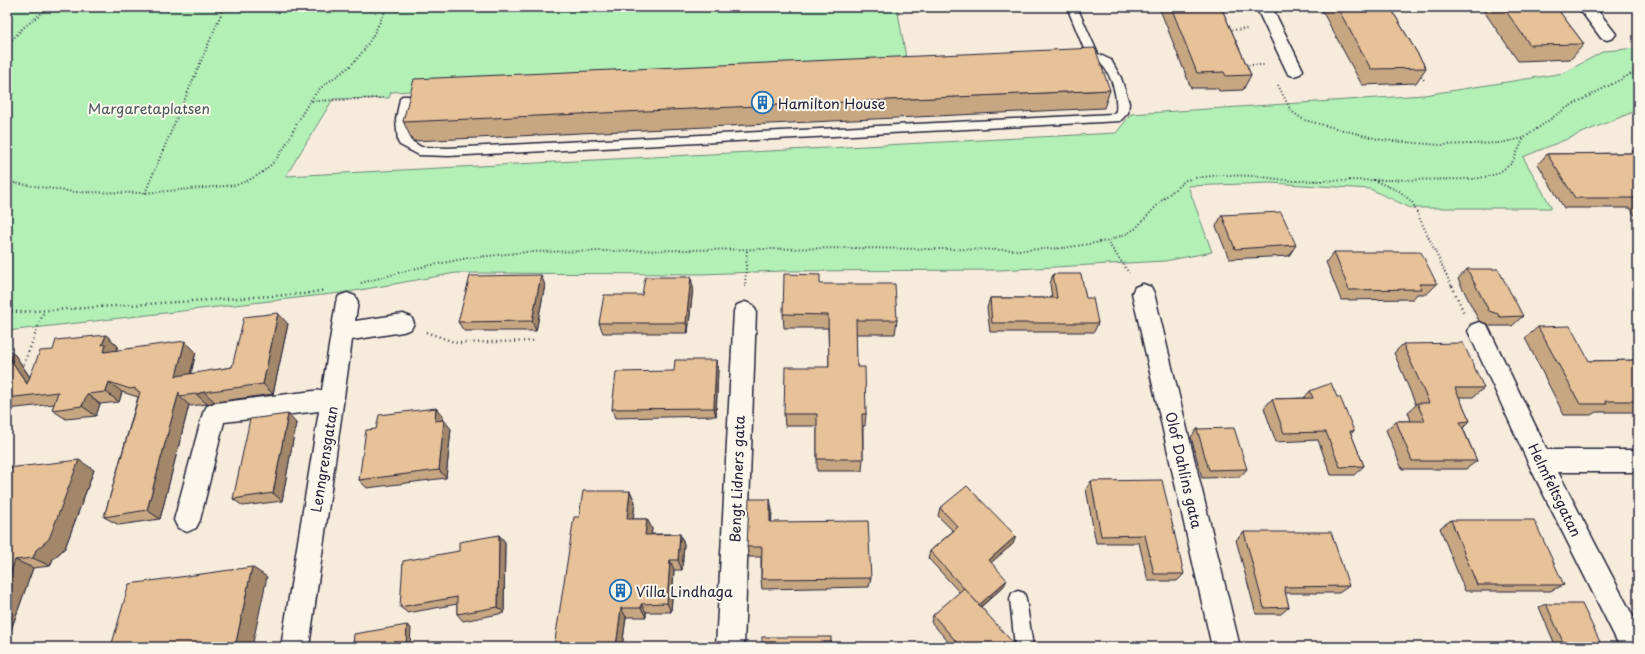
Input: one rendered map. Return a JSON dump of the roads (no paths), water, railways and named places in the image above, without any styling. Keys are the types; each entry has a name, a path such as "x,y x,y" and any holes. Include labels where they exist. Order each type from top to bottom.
{"street":[{"path":"1264,7 1294,70"},
{"path":"1586,7 1607,34"},
{"name":"Lenngrensgatan","path":"295,647 342,332 352,293"},
{"name":"Olof Dahlins gata","path":"1143,293 1226,647"},
{"name":"Bengt Lidners gata","path":"730,647 745,311"},
{"path":"342,332 403,323"},
{"name":"Helmfeltsgatan","path":"1479,331 1540,461 1634,647"},
{"path":"187,520 215,413 333,399"},
{"path":"1540,461 1638,461"}],"lane":[{"path":"406,98 402,119 404,142 418,151 448,152 1116,118 1122,113 1123,103 1115,78 1107,63 1093,56 1072,7"},
{"path":"1018,599 1024,647"}],"place":[{"name":"Hamilton House","path":"762,103"},
{"name":"Villa Lindhaga","path":"621,591"}],"park label":[{"name":"Margaretaplatsen","path":"149,108"}]}
